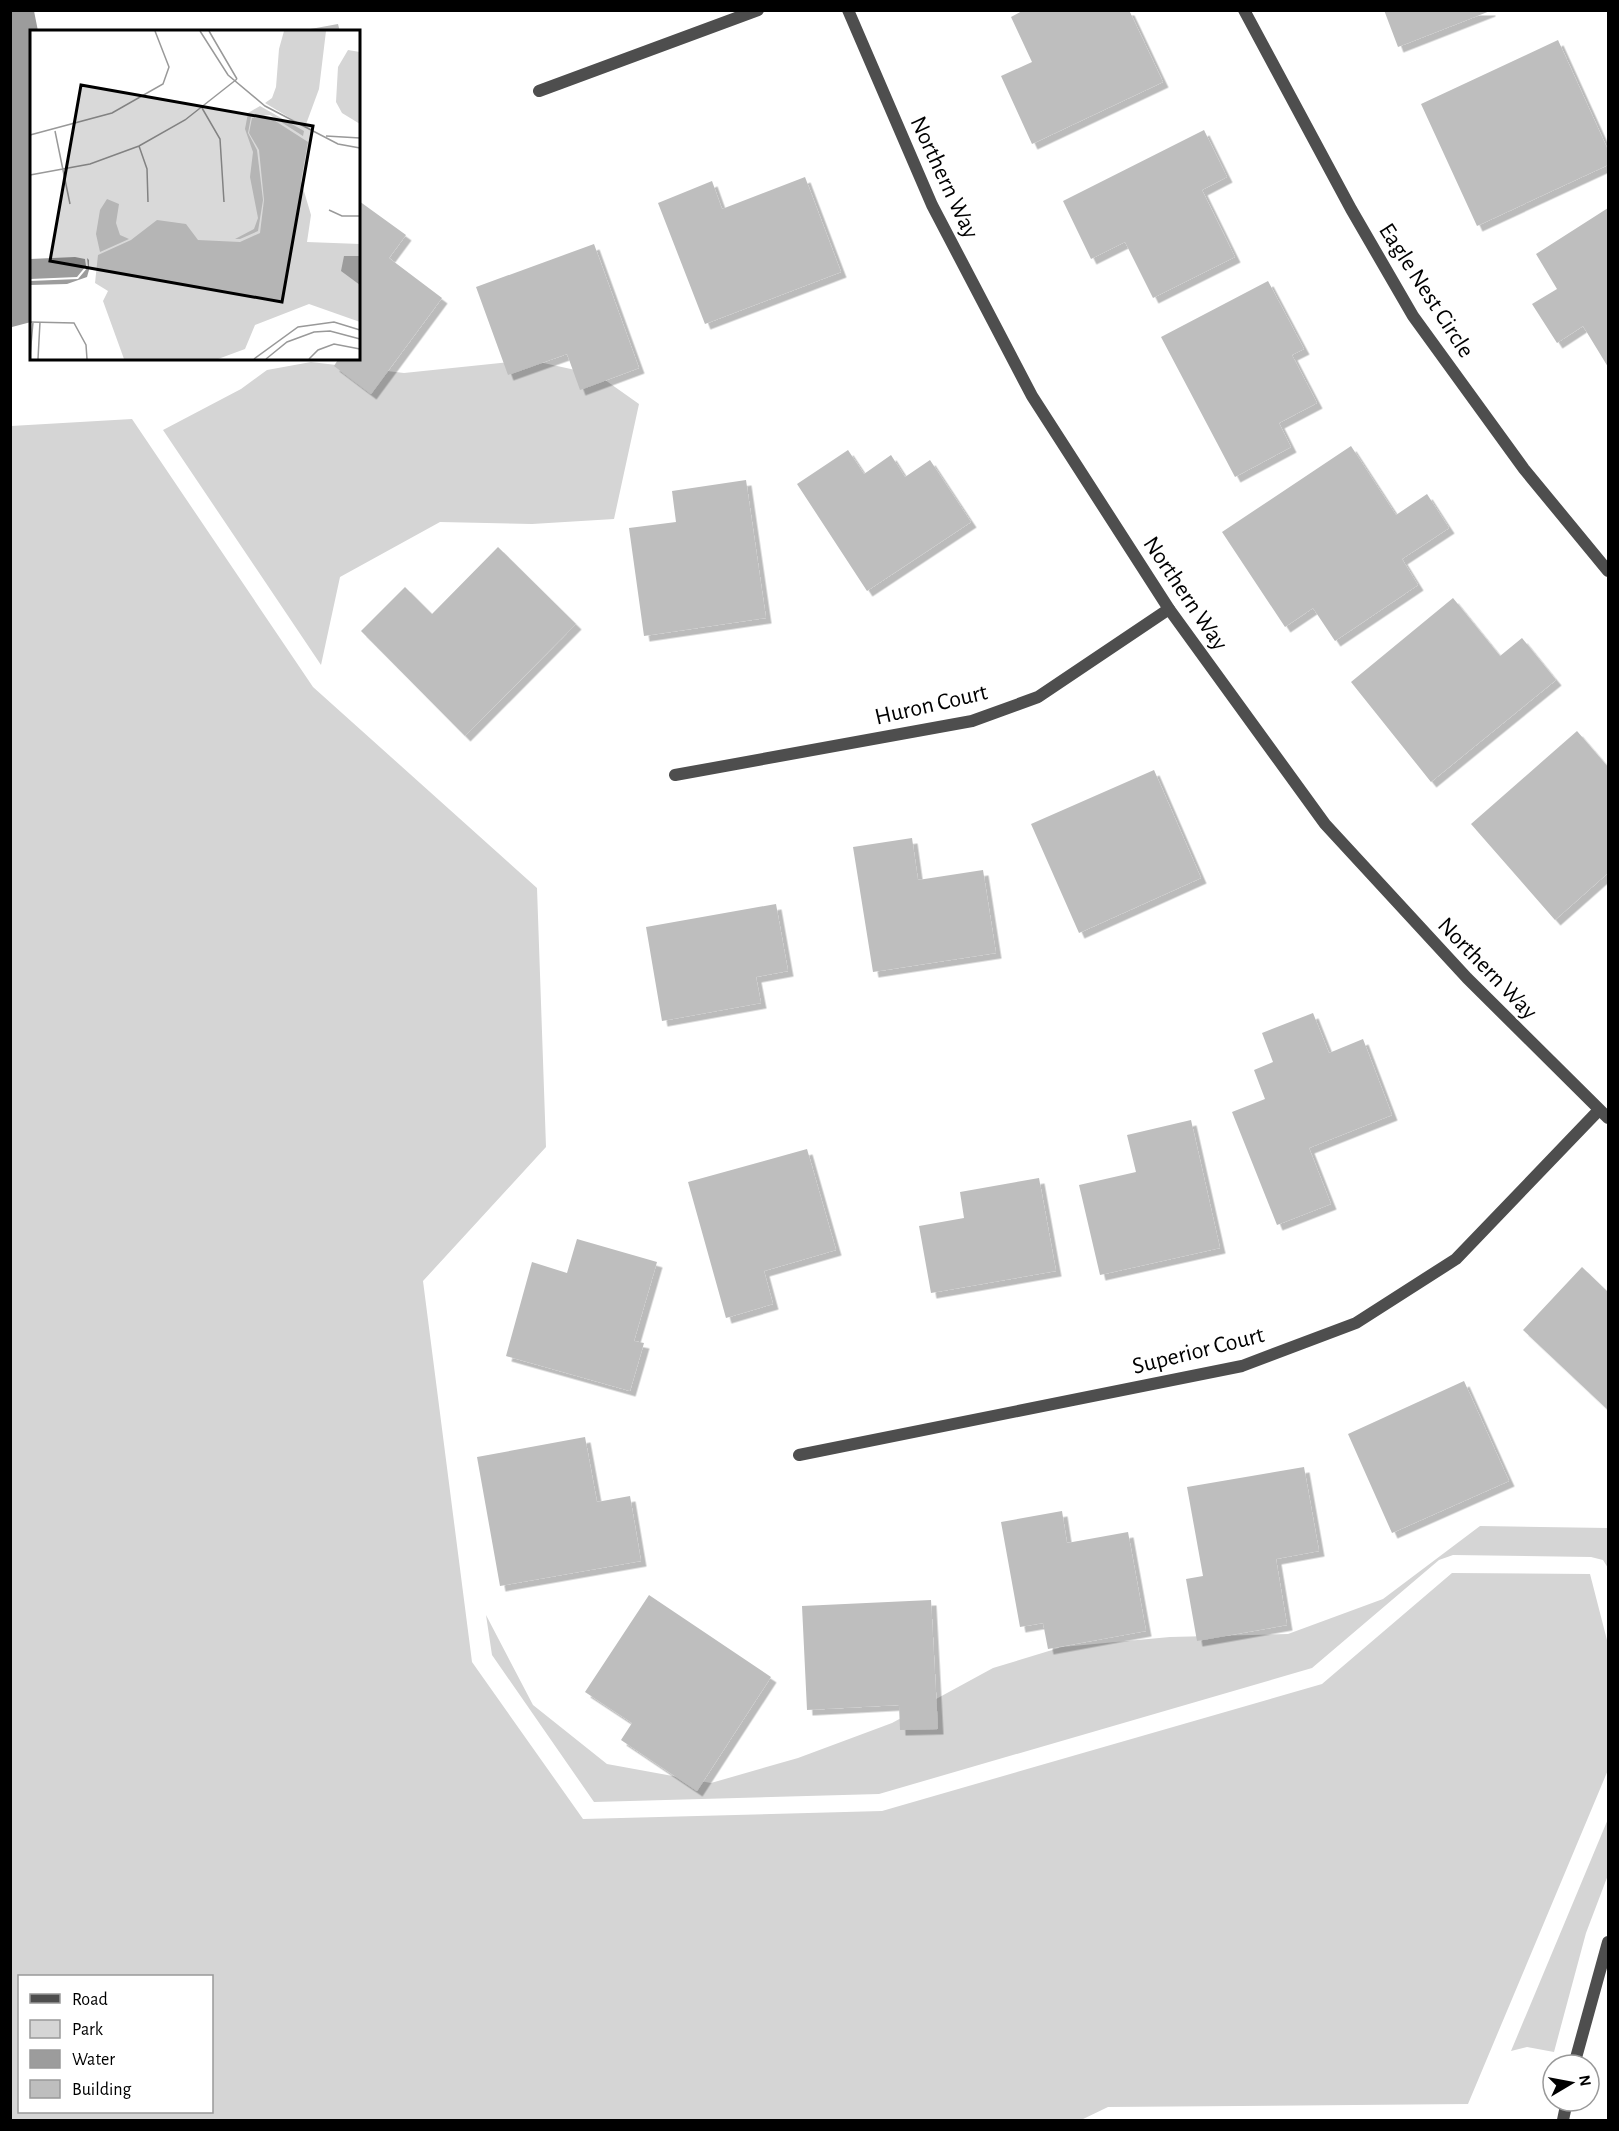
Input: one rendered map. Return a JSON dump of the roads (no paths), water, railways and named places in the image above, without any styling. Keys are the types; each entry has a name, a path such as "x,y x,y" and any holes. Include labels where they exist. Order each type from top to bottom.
{"street":[{"path":"539,91 758,10"},
{"name":"Northern Way","path":"848,10 932,205 1032,396 1169,609 1324,824 1467,978 1604,1114"},
{"name":"Eagle Nest Circle","path":"1244,10 1351,210 1413,316 1524,469 1608,571"},
{"name":"Huron Court","path":"675,775 972,721 1038,697 1169,609"},
{"name":"Superior Court","path":"799,1455 1242,1366 1356,1323 1456,1259 1604,1114"},
{"path":"1578,2053 1608,1942"}],"water":[{"path":"10,11 34,11 38,30 30,30 30,322 12,327"}]}
